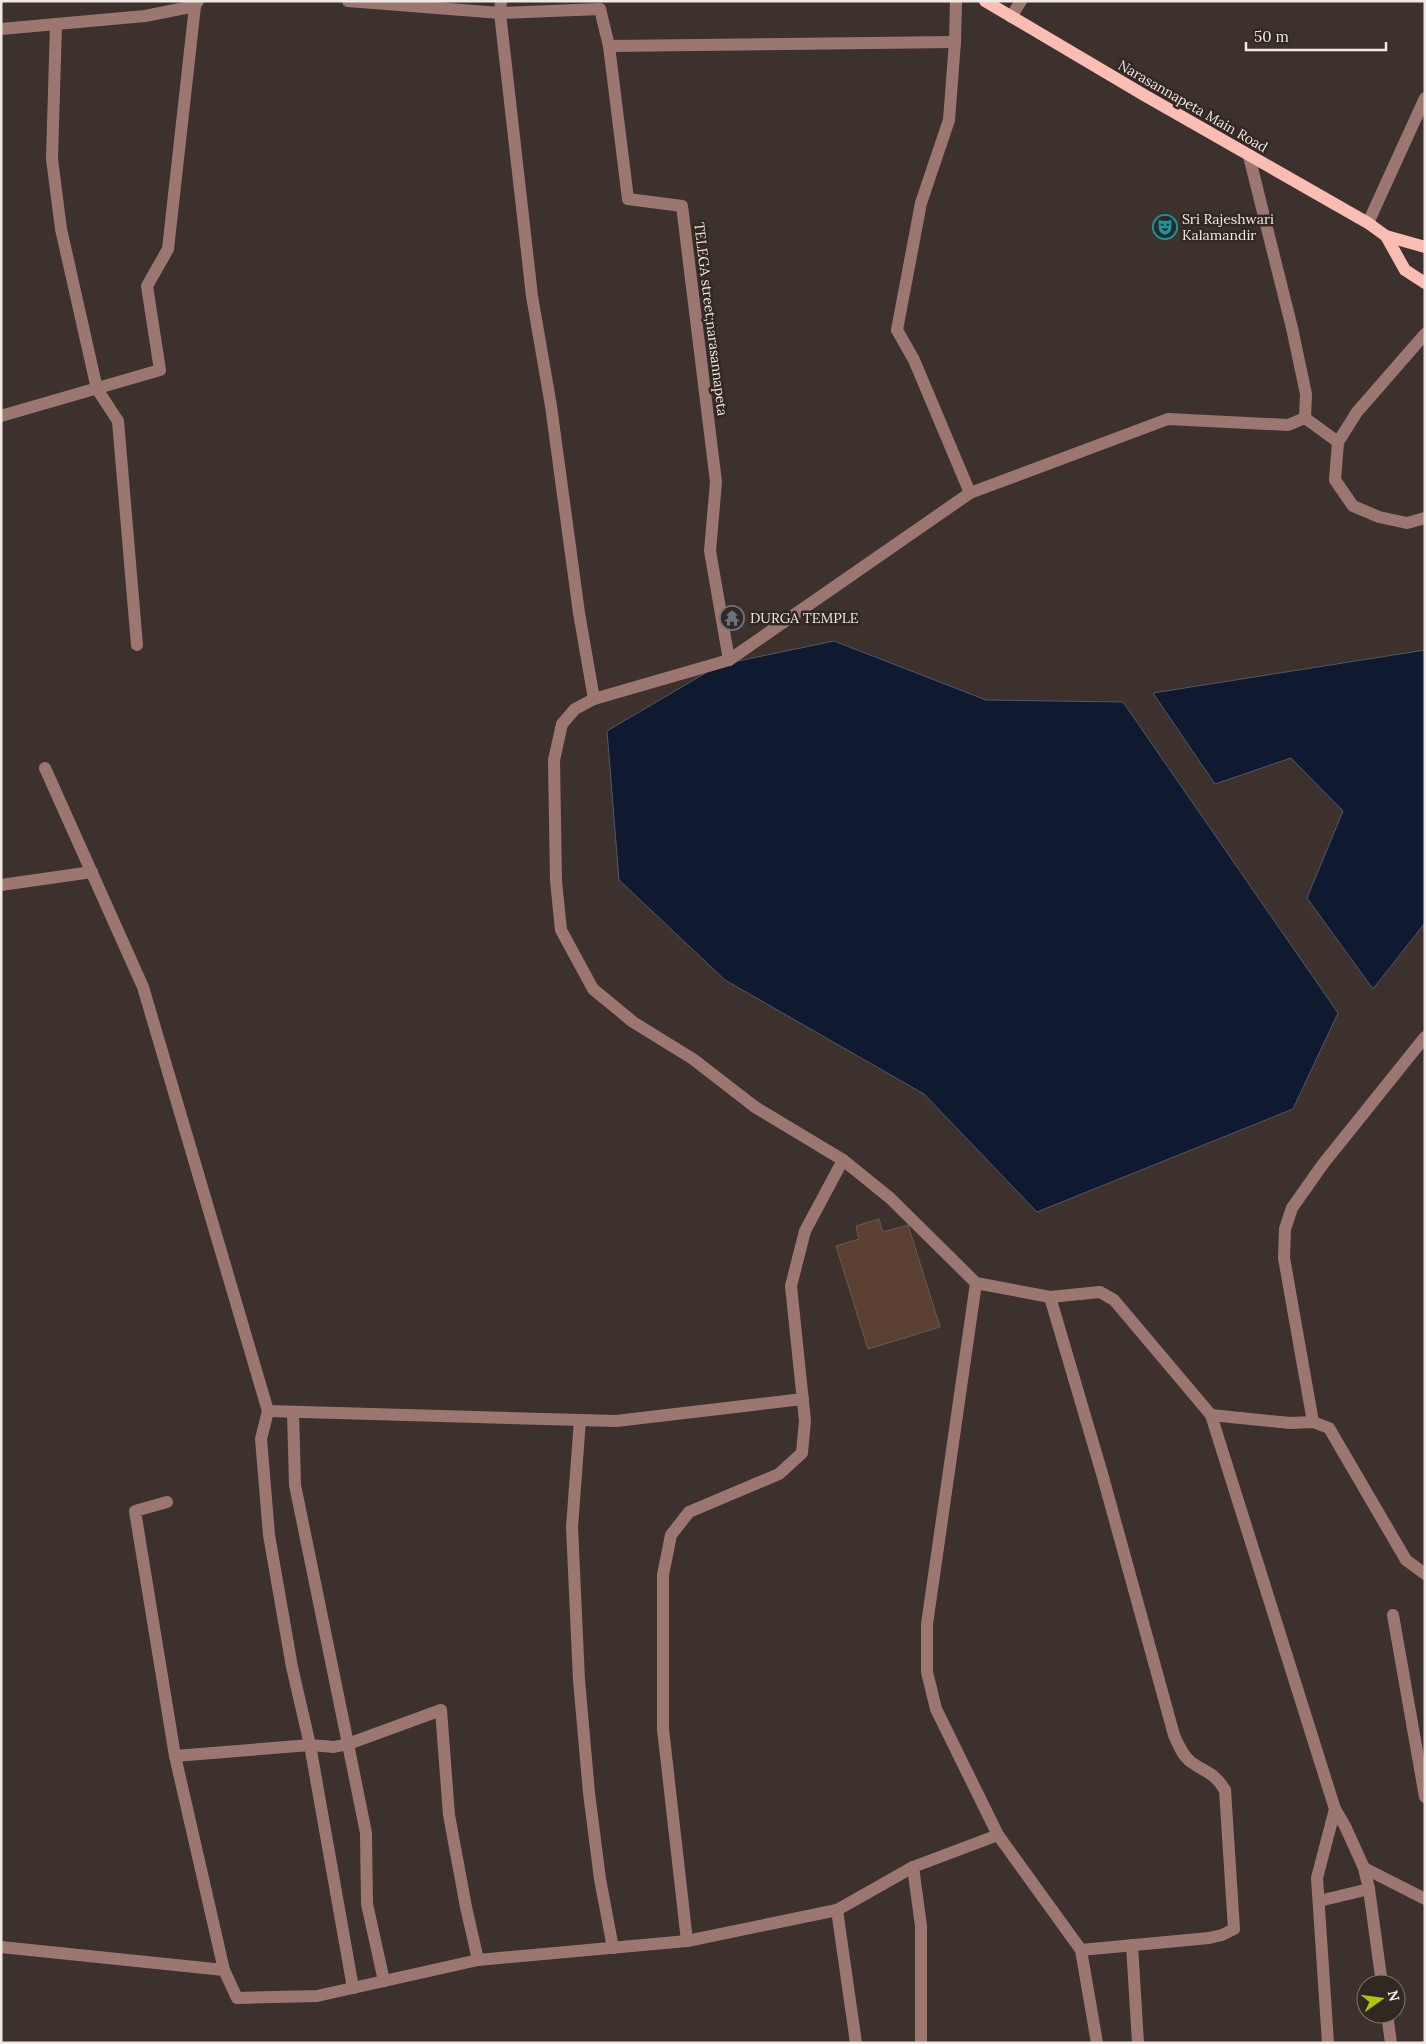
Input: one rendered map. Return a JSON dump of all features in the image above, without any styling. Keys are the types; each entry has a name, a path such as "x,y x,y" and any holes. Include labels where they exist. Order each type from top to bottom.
{"main road":[{"name":"Narasannapeta Main Road","path":"985,1 1249,156 1368,223 1386,236 1425,247"},
{"name":"Narasannapeta Main Road","path":"1386,236 1405,270 1425,283"}],"street":[{"path":"348,1 501,7 532,296 551,406 579,613 594,699"},
{"path":"956,1 956,42 949,120 921,203 897,330 914,360 970,493"},
{"path":"1011,16 1021,1"},
{"path":"1,29 145,16 196,4 168,249 147,286 160,370 1,416"},
{"name":"TELEGA street;narasannapeta","path":"501,7 600,9 609,46 628,199 682,206 716,482 710,551 729,660"},
{"path":"56,24 52,159 61,229 97,389 118,421 136,645"},
{"path":"609,46 956,42"},
{"path":"1368,223 1425,98"},
{"path":"1249,156 1306,394 1304,418"},
{"path":"1425,334 1357,412 1338,442 1335,480 1353,506 1379,517 1408,523 1425,518"},
{"path":"1304,418 1288,425 1168,419 970,493 729,660 594,699 575,709 562,724 554,760 556,881 561,930 593,989 633,1022 693,1059 755,1107 843,1160 890,1198 976,1283 1050,1297 1100,1292 1114,1300 1211,1415 1335,1809 1364,1868 1369,1889 1381,1974"},
{"path":"1304,418 1338,442"},
{"path":"45,768 143,987 268,1411 261,1439 269,1535 292,1666 310,1745 353,1988"},
{"path":"1,885 92,872"},
{"path":"1313,1422 1284,1258 1285,1229 1292,1208 1323,1164 1425,1037"},
{"path":"687,1941 664,1729 664,1575 672,1535 689,1512 779,1474 802,1453 805,1421 791,1286 805,1231 843,1160"},
{"path":"976,1283 927,1624 927,1672 936,1709 998,1835 1081,1950 1097,2043"},
{"path":"1050,1297 1103,1477 1174,1735 1181,1750 1190,1762 1218,1778 1225,1790 1234,1929 1209,1938 1081,1950"},
{"path":"268,1411 616,1421 803,1399"},
{"path":"293,1412 294,1485 366,1833 366,1904 384,1981"},
{"path":"1211,1415 1290,1423 1313,1422 1329,1428 1406,1560 1425,1574"},
{"path":"580,1420 572,1527 579,1680 589,1793 600,1879 613,1948"},
{"path":"167,1502 135,1511 175,1756 224,1970 237,1998 317,1996 478,1960 687,1941 837,1910 913,1867 998,1835"},
{"path":"1393,1615 1425,1797"},
{"path":"175,1756 310,1745 334,1747 348,1744 441,1710 449,1815 478,1960"},
{"path":"1328,2043 1317,1878 1335,1809"},
{"path":"913,1867 920,1926 921,2043"},
{"path":"1364,1868 1425,1899"},
{"path":"1319,1901 1369,1889"},
{"path":"837,1910 856,2043"},
{"path":"1132,1945 1138,2043"},
{"path":"1,1947 224,1970"},
{"path":"1388,2024 1391,2043"}],"water":[{"path":"834,641 986,700 1123,702 1338,1013 1293,1109 1037,1212 924,1094 725,980 619,880 607,731 719,665"},
{"path":"1425,650 1425,923 1373,989 1307,898 1343,811 1291,758 1215,784 1153,693"}],"building":[{"path":"737,609 742,626 730,629 726,612"},
{"path":"879,1219 883,1232 908,1225 940,1327 868,1349 836,1246 859,1239 856,1226"}],"place":[{"name":"Sri Rajeshwari Kalamandir","path":"1165,227"},
{"name":"DURGA TEMPLE","path":"732,618"}]}
